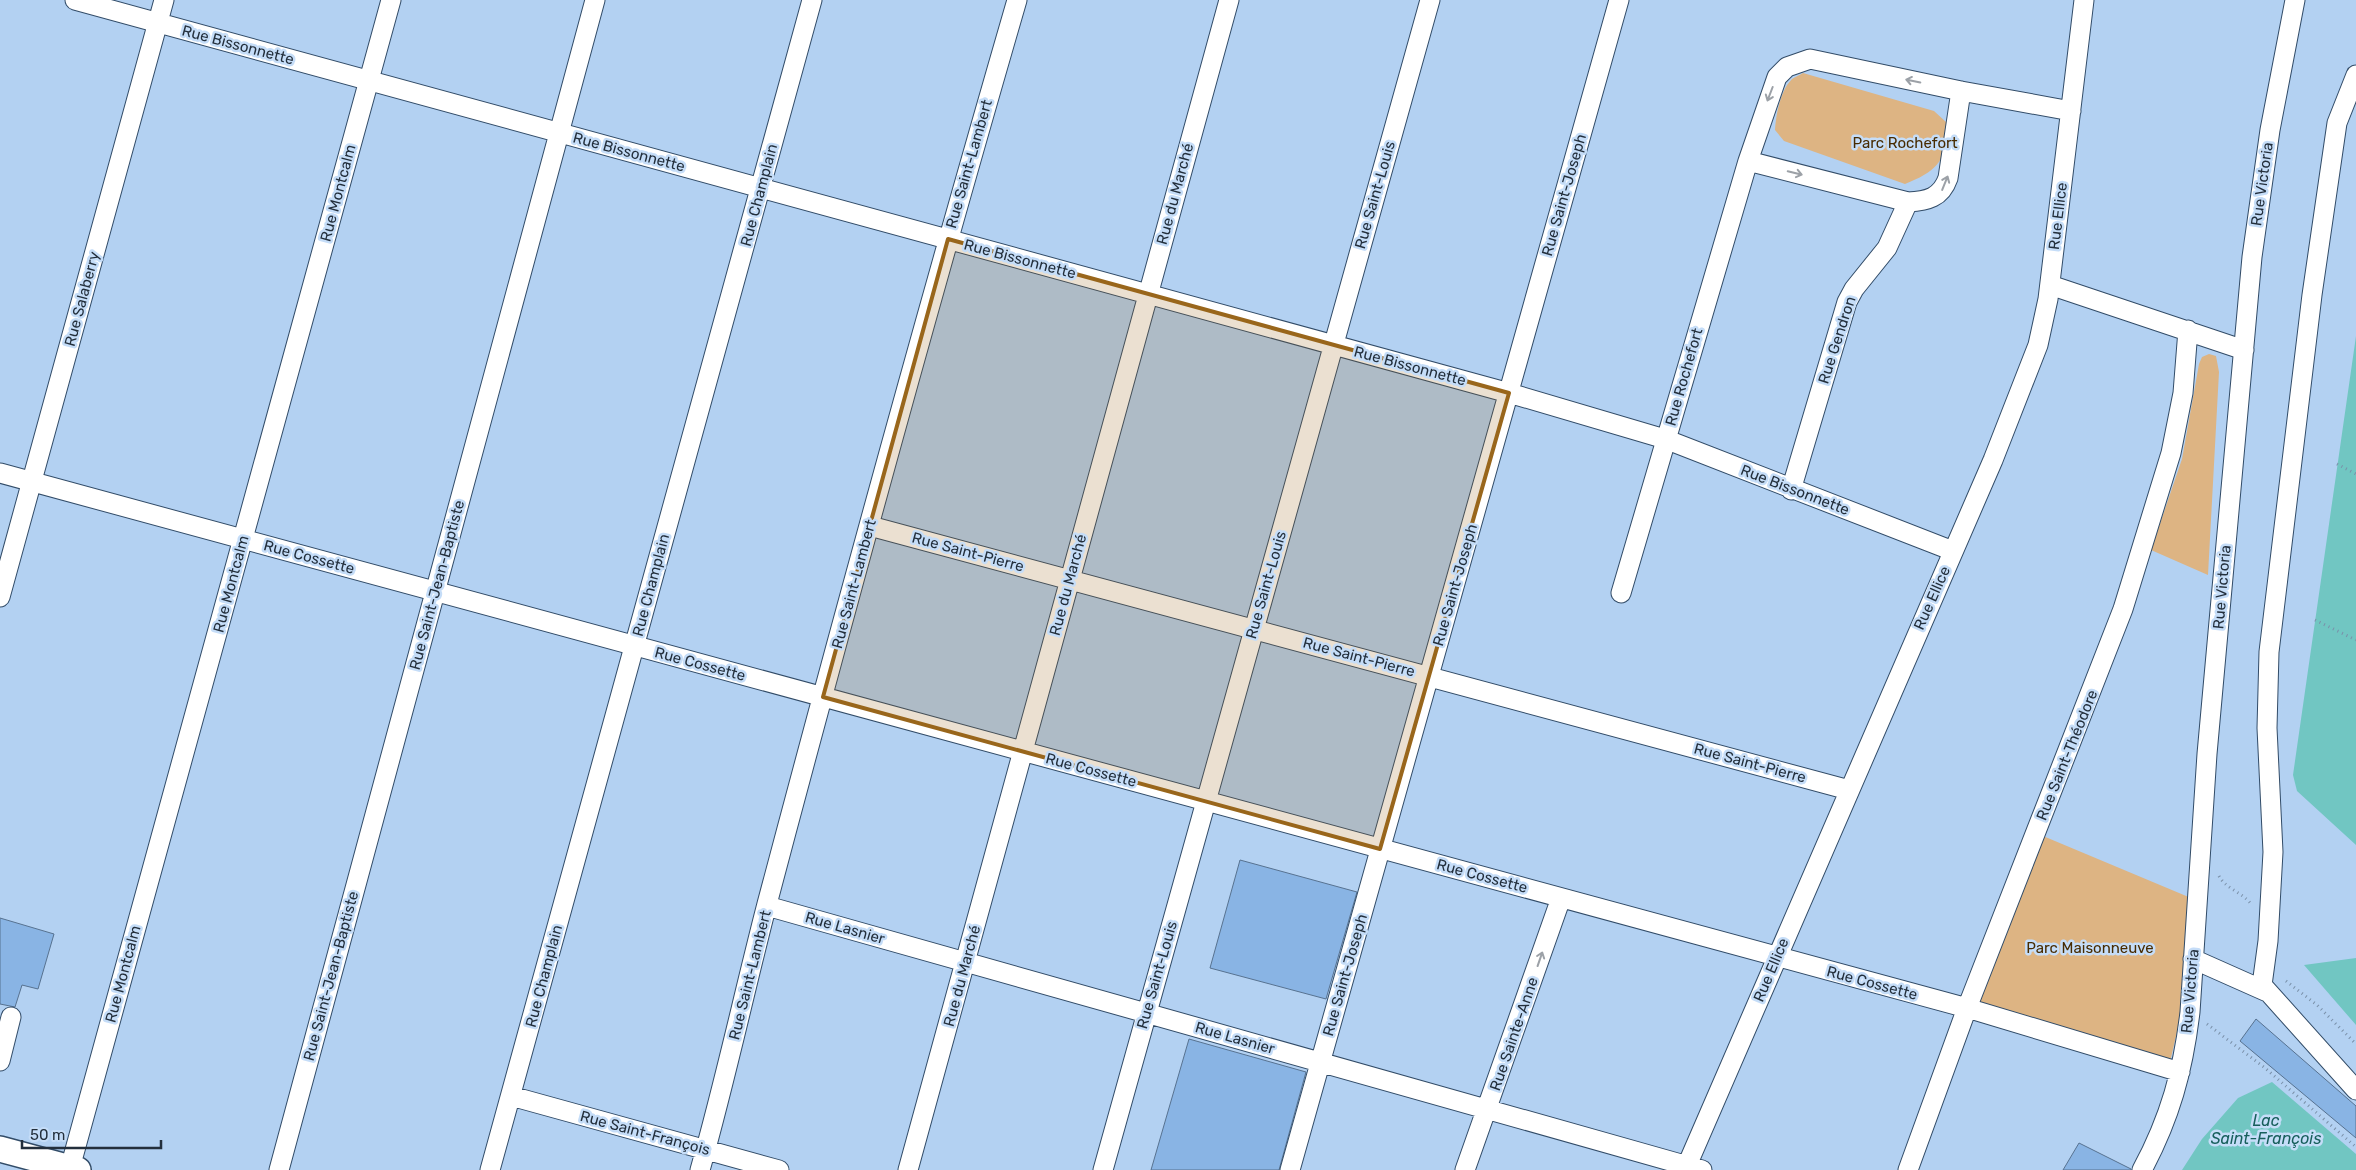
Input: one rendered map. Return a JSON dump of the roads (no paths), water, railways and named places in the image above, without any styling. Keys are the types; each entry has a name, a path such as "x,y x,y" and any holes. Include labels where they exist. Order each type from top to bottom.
{"main road":[{"path":"0,1149 74,1169"}],"street":[{"name":"Rue Bissonnette","path":"75,0 1508,393 1665,439 1791,490 1953,551"},
{"name":"Rue Salaberry","path":"0,597 164,0"},
{"name":"Rue Montcalm","path":"74,1169 243,539 391,0"},
{"name":"Rue Saint-Jean-Baptiste","path":"279,1170 595,0"},
{"name":"Rue Champlain","path":"490,1170 812,0"},
{"name":"Rue Saint-Lambert","path":"700,1170 767,906 823,697 948,239 1017,0"},
{"name":"Rue du Marché","path":"908,1170 1229,0"},
{"name":"Rue Saint-Louis","path":"1102,1170 1430,0"},
{"name":"Rue Ellice","path":"1691,1169 1777,957 1992,460 2038,345 2045,320 2050,285 2084,0"},
{"name":"Rue Victoria","path":"2142,1170 2169,1112 2180,1072 2190,1012 2207,754 2252,257 2270,130 2296,0"},
{"name":"Rue Saint-Joseph","path":"1290,1170 1508,393 1613,2"},
{"name":"Rue Rochefort","path":"1621,593 1748,161 1777,77 1786,67 1810,59 1961,91 2071,111"},
{"path":"2356,75 2337,123 2312,295 2269,652 2267,728 2273,852 2266,966 2262,985 2265,991 2356,1090"},
{"path":"1748,161 1908,202 1929,200 1945,187 1961,91"},
{"name":"Rue Gendron","path":"1791,490 1847,302 1854,289 1887,248 1908,202"},
{"path":"2050,285 2244,350"},
{"name":"Rue Saint-Théodore","path":"1908,1170 1967,1008 2123,609 2171,453 2183,393 2188,330"},
{"name":"Rue Cossette","path":"0,473 1967,1008 2180,1072"},
{"name":"Rue Saint-Pierre","path":"870,526 1849,790"},
{"name":"Rue Sainte-Anne","path":"1464,1170 1562,898"},
{"name":"Rue Lasnier","path":"767,906 1487,1109 1691,1169"},
{"path":"2193,959 2265,991"},
{"path":"0,1061 11,1017"},
{"name":"Rue Saint-François","path":"511,1096 779,1170"}],"water":[{"path":"2356,336 2356,845 2297,791 2293,775"},
{"path":"2356,958 2356,1025 2304,965"},
{"name":"Lac Saint-François","path":"2272,1082 2356,1154 2356,1170 2182,1170 2202,1139 2238,1098"}],"park label":[{"name":"Parc Rochefort","path":"1905,143"},
{"name":"Parc Maisonneuve","path":"2090,948"}]}
